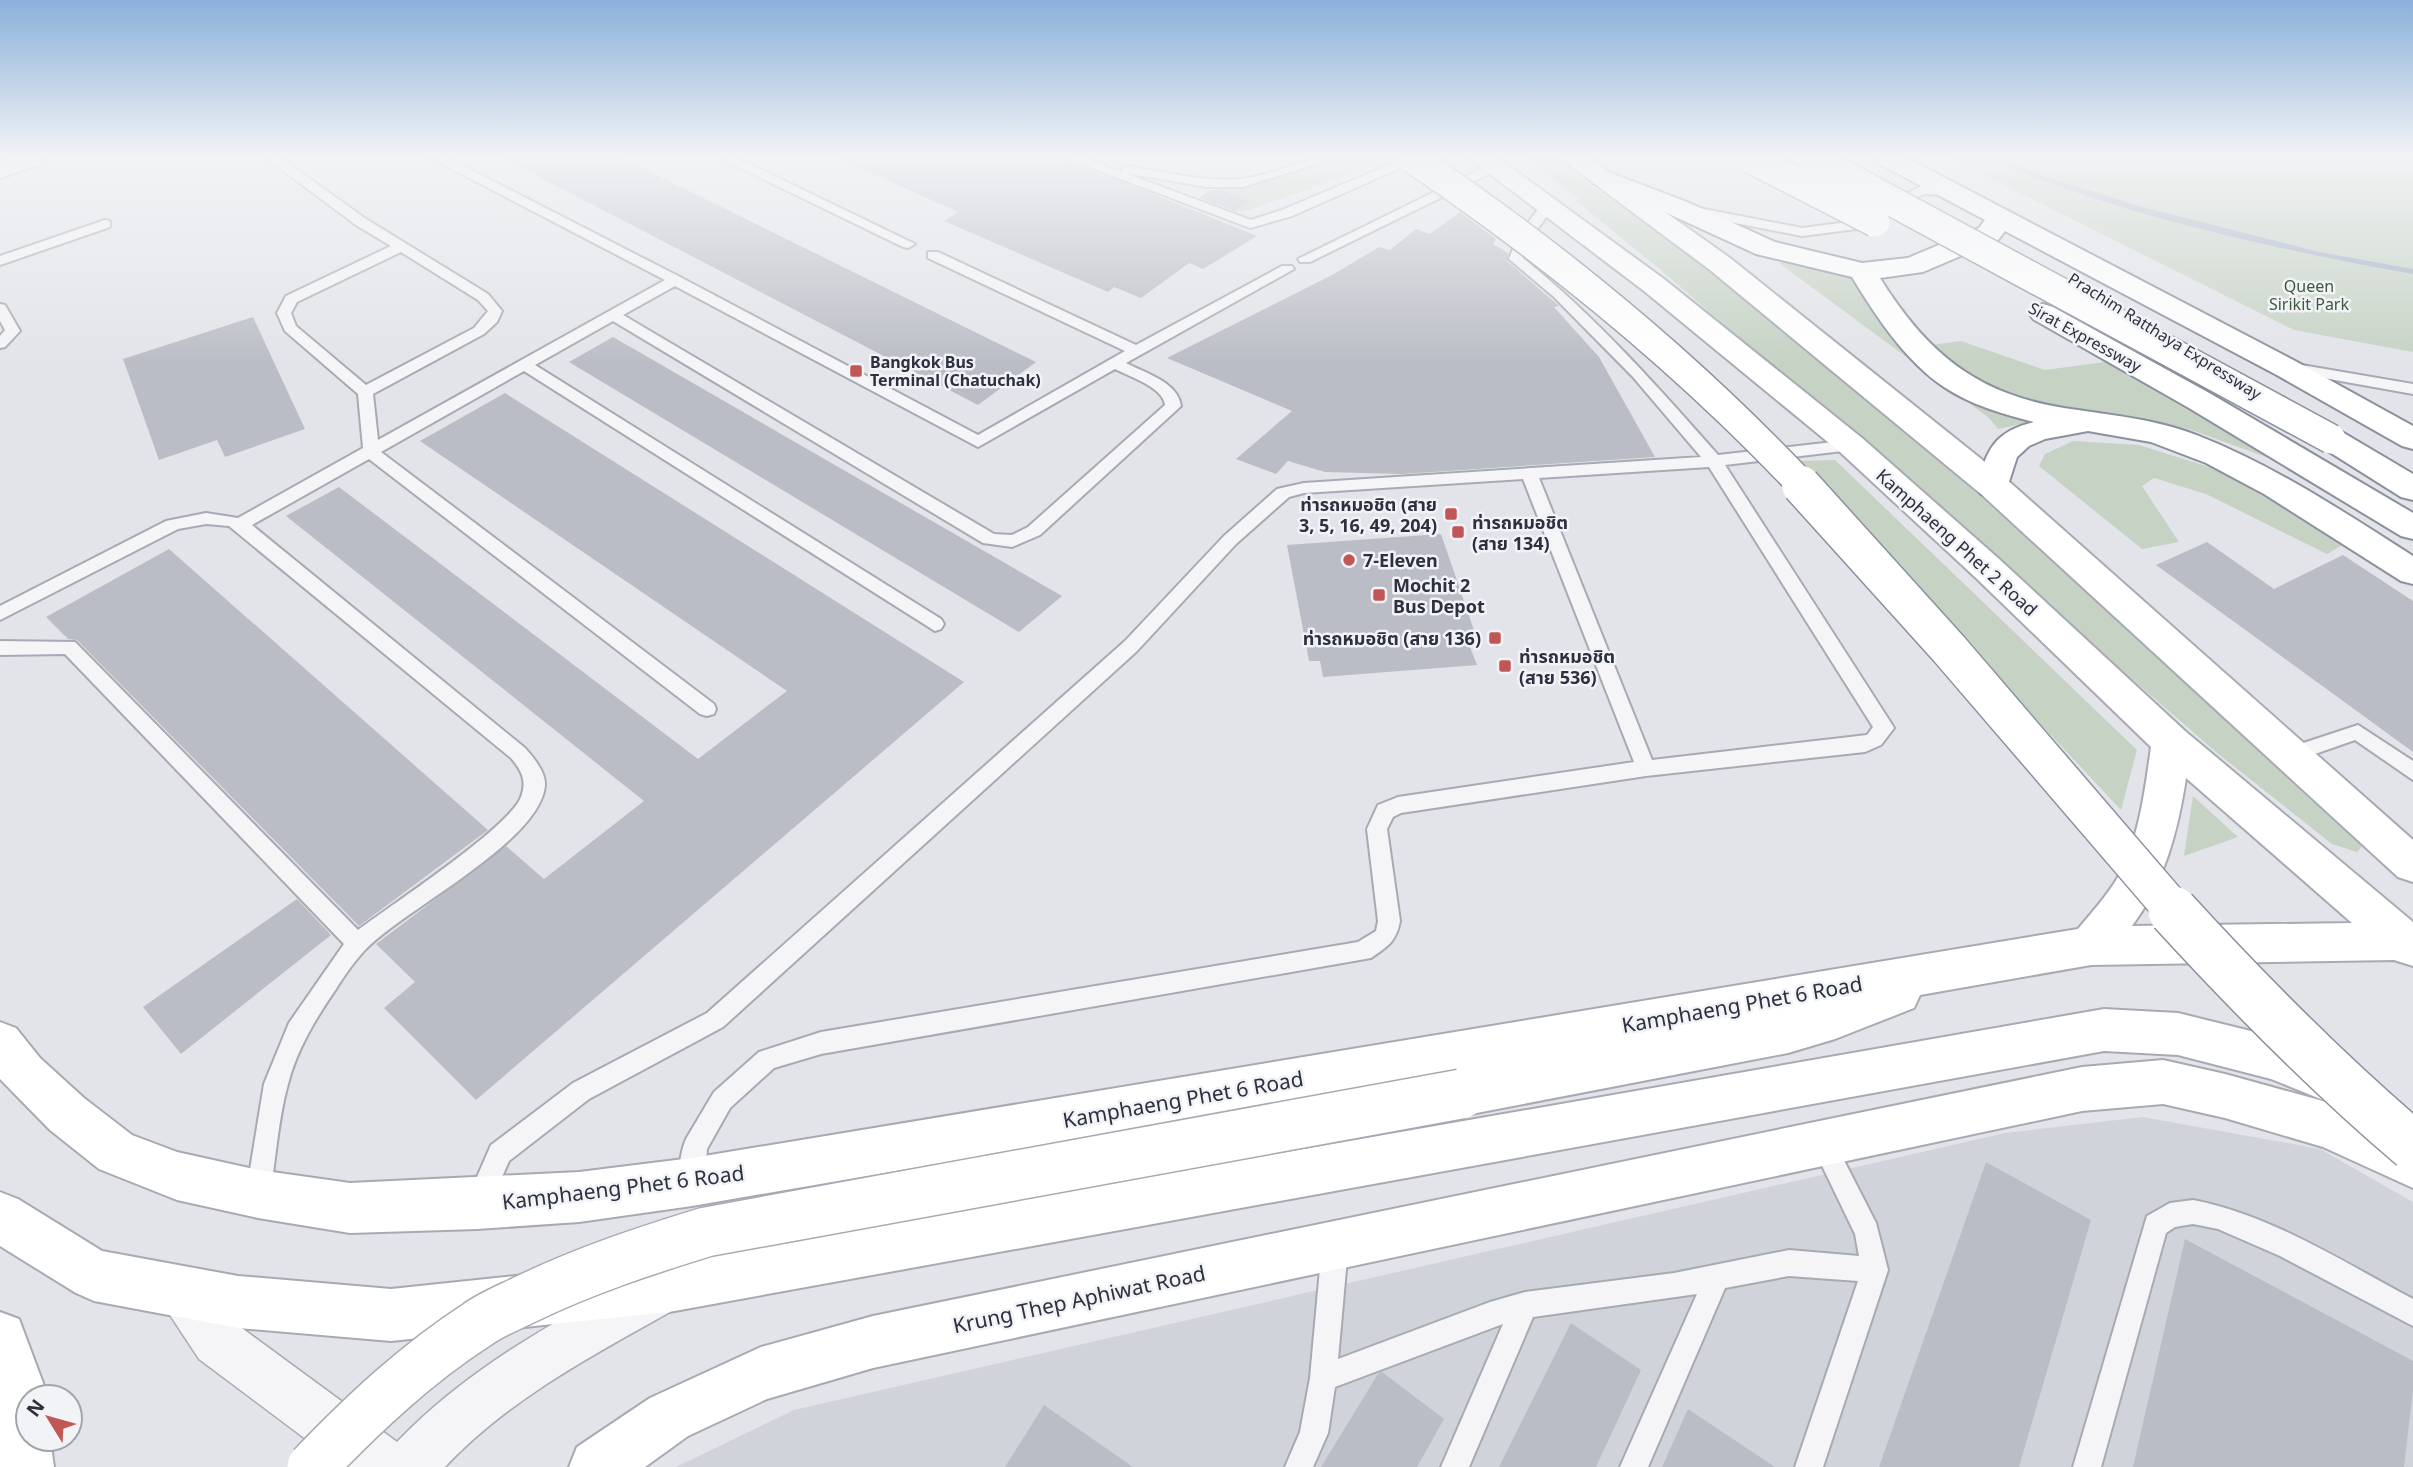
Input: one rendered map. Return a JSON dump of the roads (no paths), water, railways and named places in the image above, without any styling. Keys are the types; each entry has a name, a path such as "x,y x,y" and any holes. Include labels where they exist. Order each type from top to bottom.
{"main road":[{"path":"1511,226 1614,307 1719,402 1826,512 1932,630 2226,970 2354,1099 2413,1146"},
{"name":"Kamphaeng Phet 2 Road","path":"1576,226 1654,285 1851,445 1987,568 2171,742 2409,944"},
{"path":"1668,226 1720,264 1993,486 2413,865"},
{"path":"1719,226 1766,248 1862,271 1913,266 1989,234 1995,226"},
{"path":"1883,226 1960,268"},
{"name":"Sirat Expressway","path":"1938,226 2331,439 2413,489"},
{"name":"Prachim Ratthaya Expressway","path":"1981,226 2036,255 2331,439"},
{"path":"2014,226 2286,368 2413,439"},
{"path":"1862,271 1874,293 1952,379 1990,397 2045,415 2130,427 2185,442 2240,467 2296,498 2413,572"},
{"name":"Sirat Expressway","path":"2019,300 2200,401 2413,528"},
{"path":"1993,486 2004,452 2026,435 2048,428 2095,423"},
{"path":"2091,946 2132,891 2152,845 2164,801 2171,742"},
{"name":"Kamphaeng Phet 6 Road","path":"0,1043 24,1073 67,1114 116,1152 177,1176 258,1194 350,1208 477,1204 579,1197 692,1182 2091,946 2409,944"},
{"path":"312,1467 365,1413 415,1370 480,1322 555,1285 622,1257 706,1232 1788,1032 1886,1000 1947,970"},
{"path":"0,1217 94,1275 237,1302 391,1315 669,1286 2104,1030 2178,1034 2274,1058 2413,1114"},
{"path":"1823,1143 2082,1089 2163,1082 2225,1096 2330,1126 2413,1164"},
{"name":"Krung Thep Aphiwat Road","path":"597,1467 669,1417 761,1374 873,1342 1823,1143"},
{"path":"0,1338 16,1383 26,1467"}],"street":[{"path":"409,1467 429,1445 479,1401 545,1353 669,1286"},
{"path":"183,1292 217,1341 387,1467"}],"lane":[{"path":"0,261 98,226"},
{"path":"365,392 479,331 492,319 495,311 483,297 371,226"},
{"path":"571,226 978,442 1136,351 1287,269"},
{"path":"871,226 908,244"},
{"path":"1305,260 1367,226"},
{"path":"692,1182 695,1147 722,1100 767,1060 821,1043 1363,951 1386,936 1389,921 1377,829 1385,811 1398,805 1646,768 1865,744 1874,740 1884,728 1714,461 1637,373 1559,294 1516,259 1524,238 1532,226"},
{"path":"1773,226 1802,232 1847,226"},
{"path":"401,247 291,299 284,313 290,328 365,392 371,452 708,709"},
{"path":"933,255 1136,351"},
{"path":"240,524 675,280"},
{"path":"0,308 13,331 0,344"},
{"path":"613,315 989,539 1000,542 1015,542 1034,531 1173,406 1172,398 1161,387 1115,363"},
{"path":"524,365 934,624"},
{"path":"2286,368 2413,388"},
{"path":"477,1204 500,1153 581,1091 715,1020 1130,646 1230,540 1283,494 1304,488 1714,461 1851,445"},
{"path":"1530,475 1646,768"},
{"path":"0,614 172,526 209,517 226,518 240,524 519,753 529,766 535,783 530,802 524,810 496,839 357,943 297,1030 276,1084 258,1194"},
{"path":"0,648 69,647 357,943"},
{"path":"2289,755 2358,732 2413,772"},
{"path":"1809,1467 1875,1270 1867,1232 1823,1143"},
{"path":"2087,1467 2156,1225 2170,1215 2193,1212 2218,1217 2289,1247 2413,1313"},
{"path":"1299,1467 1314,1433 1323,1378 1335,1246"},
{"path":"1323,1378 1490,1315 1525,1305 1717,1278 1789,1263 1875,1270"},
{"path":"1634,1467 1717,1278"},
{"path":"1455,1467 1525,1305"}],"water":[{"path":"2190,226 2219,226 2319,252 2413,269 2413,274 2304,253"}],"place":[{"name":"Bangkok Bus Terminal (Chatuchak)","path":"856,371"},
{"name":"ท่ารถหมอชิต (สาย 3, 5, 16, 49, 204)","path":"1451,514"},
{"name":"ท่ารถหมอชิต (สาย 134)","path":"1458,532"},
{"name":"7-Eleven","path":"1349,560"},
{"name":"Mochit 2 Bus Depot","path":"1379,595"},
{"name":"ท่ารถหมอชิต (สาย 136)","path":"1495,638"},
{"name":"ท่ารถหมอชิต (สาย 536)","path":"1505,666"}],"park label":[{"name":"Queen Sirikit Park","path":"2309,295"}]}
